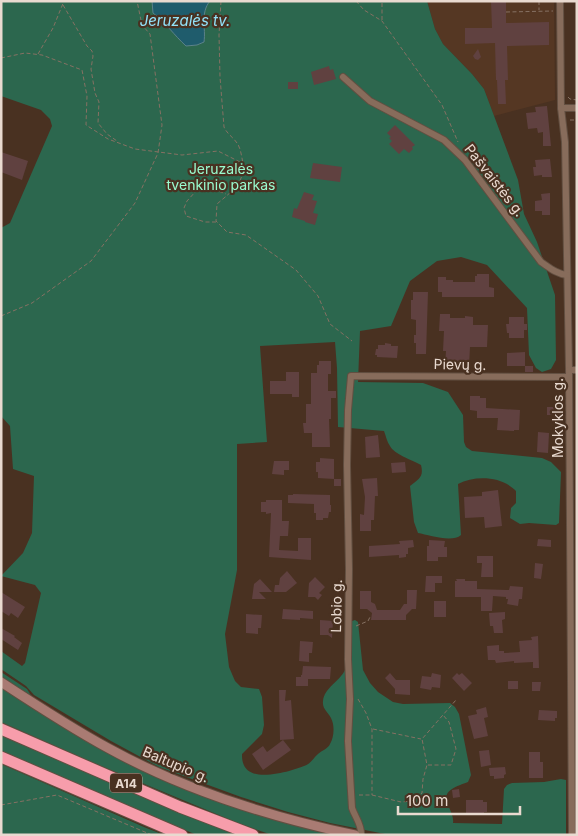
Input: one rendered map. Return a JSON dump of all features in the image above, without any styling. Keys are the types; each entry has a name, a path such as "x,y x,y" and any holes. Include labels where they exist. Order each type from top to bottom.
{"highway":[{"name":"A14","path":"1,729 180,807 252,835"},
{"name":"A14","path":"1,757 182,835"}],"street":[{"name":"Mokyklos g.","path":"560,1 561,108 565,142 569,374 573,466 572,835"},
{"name":"Pašvaistės g.","path":"343,77 370,100 444,140 465,160 541,262 552,270 568,275"},
{"path":"561,108 577,108"},
{"name":"Pievų g.","path":"351,376 569,374 577,370"},
{"name":"Lobio g.","path":"351,376 347,444 348,659 350,699 348,741 352,808 361,827 361,835"},
{"name":"Baltupio g.","path":"1,682 109,748 162,774 226,799 272,814 311,826 354,835"}],"path":[{"path":"38,54 54,28 64,1"},
{"path":"1,316 32,303 92,261 135,203 158,153 162,125 150,34 142,25 138,1"},
{"path":"216,222 217,204 238,185 241,180 243,164 239,146 226,132 224,127 219,35 221,1"},
{"path":"356,1 364,10 382,21 442,105 457,142"},
{"path":"382,1 382,21"},
{"path":"539,1 540,11"},
{"path":"63,5 87,46 92,51 91,69 94,93 98,102 98,123 107,134 120,143"},
{"path":"506,12 555,11"},
{"path":"1,58 25,53 38,54 82,70 87,96 86,125 108,138 135,149 158,153 182,155 218,151 243,164"},
{"path":"227,195 211,188 196,191 187,201 184,208 186,216 204,222 216,222 227,232 246,236 296,270 318,296 330,324 352,341"},
{"path":"348,626 362,624 368,621 370,617"},
{"path":"358,699 366,712 372,729 372,795"},
{"path":"422,740 456,700"},
{"path":"427,765 451,765 456,749 449,722 443,716"},
{"path":"372,729 422,740"},
{"path":"351,796 372,795 400,802 413,801 422,793 427,765 422,740"},
{"path":"1,805 56,795 152,835"}],"shaded area":[{"path":"427,1 554,1 555,100 494,116 484,89 443,44 435,29"}],"green space":[{"name":"Jeruzalės tvenkinio parkas","path":"1,1 427,1 435,29 443,44 484,89 518,180 524,214 537,242 555,295 556,360 551,369 542,372 536,368 529,355 527,308 487,265 461,257 437,261 410,281 391,326 360,331 358,382 423,383 448,392 463,415 464,442 466,447 472,451 542,458 551,462 561,472 559,523 556,525 520,524 510,518 511,508 516,503 516,491 503,482 480,478 458,484 461,535 446,538 418,533 414,522 410,486 421,475 421,465 392,449 384,431 338,427 335,342 260,346 267,442 237,444 237,570 225,634 229,667 235,681 241,687 259,689 262,697 264,725 262,734 242,754 243,763 252,773 266,775 282,773 306,765 329,746 333,735 333,724 324,708 324,696 346,669 351,645 352,621 355,620 358,622 363,670 370,683 378,692 393,702 403,704 450,703 459,714 471,775 468,782 448,792 447,800 453,823 502,824 504,789 507,785 561,779 566,780 566,835 390,835 288,812 159,767 34,695 26,686 1,669 1,651 22,666 25,663 41,593 35,585 1,576 23,553 32,533 34,476 13,469 10,426 1,416 1,228 10,223 52,126 50,119 41,110 1,96"},
{"path":"1,672 27,689 32,697 1,676"},
{"path":"1,687 159,777 212,800 293,825 334,835 272,835 238,823 94,763 1,722"},
{"path":"1,735 164,806 236,835 197,835 84,788 1,751"},
{"path":"1,764 144,827 164,835 1,835"}],"water":[{"name":"Jeruzalės tv.","path":"152,1 210,1 204,16 204,42 186,46 153,13"}],"building":[{"path":"491,1 506,1 506,23 549,22 549,45 507,46 508,80 505,80 506,104 498,104 495,43 465,44 465,28 492,28"},
{"path":"478,49 481,57 478,60 473,56"},
{"path":"329,66 330,70 333,69 336,79 314,85 311,72"},
{"path":"288,82 298,82 298,89 288,89"},
{"path":"547,106 551,146 543,146 543,132 538,133 537,128 528,129 526,113 536,112 535,107"},
{"path":"395,125 415,145 409,153 404,149 399,154 389,144 392,141 387,133"},
{"path":"1,152 28,161 22,180 1,172"},
{"path":"550,159 552,177 534,176 533,167 536,167 535,160"},
{"path":"313,163 342,167 340,182 310,178"},
{"path":"304,192 314,195 312,200 317,201 313,213 318,214 315,225 292,217 294,208 297,209"},
{"path":"550,193 550,215 542,215 542,211 535,211 535,201 542,200 541,194"},
{"path":"477,274 489,274 489,287 494,288 494,297 442,297 442,292 438,292 438,277 446,277 446,280 453,280 453,282 475,282"},
{"path":"413,292 428,292 426,354 416,354 414,335 416,335 416,320 411,319"},
{"path":"440,314 450,314 450,318 473,317 473,325 488,325 487,347 470,347 469,366 445,366 446,351 443,351 444,331 439,331"},
{"path":"509,317 524,317 524,324 527,324 527,330 524,330 524,338 509,338 506,324 509,324"},
{"path":"385,343 391,344 391,346 398,346 397,358 377,357 375,355 378,345 385,345"},
{"path":"525,352 525,366 507,366 507,353"},
{"path":"319,361 331,361 331,374 328,374 328,391 336,391 336,398 331,398 331,419 329,419 330,447 312,447 312,433 304,433 303,423 306,423 306,404 311,404 311,373 317,373"},
{"path":"525,366 533,366 533,372 525,372"},
{"path":"286,372 299,372 299,397 292,397 292,394 270,394 270,381 286,381"},
{"path":"470,396 486,398 486,408 520,410 519,430 497,430 498,418 477,418 477,411 470,410"},
{"path":"547,407 554,407 554,415 547,415"},
{"path":"538,432 549,433 548,453 537,452"},
{"path":"378,435 380,457 366,458 365,437"},
{"path":"320,458 334,459 334,479 318,478 316,462 320,462"},
{"path":"274,461 289,461 289,470 284,470 284,475 272,474"},
{"path":"405,462 406,472 392,473 391,463"},
{"path":"377,478 378,496 375,496 374,520 371,520 371,531 360,531 360,514 364,515 365,497 362,479"},
{"path":"334,479 341,479 341,486 334,486"},
{"path":"498,490 502,526 485,528 484,517 465,518 464,497 482,496 482,492"},
{"path":"288,495 330,495 331,512 329,512 328,518 316,520 314,504 288,503"},
{"path":"266,500 282,500 282,521 289,521 288,536 280,536 279,550 298,551 298,538 311,538 311,560 269,557 271,513 261,512 261,502 266,502"},
{"path":"538,539 551,540 551,547 537,546"},
{"path":"413,540 414,547 408,548 406,557 399,558 399,555 369,557 369,546 400,544 399,541"},
{"path":"429,540 445,541 444,547 447,547 447,557 438,557 438,561 427,561"},
{"path":"477,556 493,556 493,577 481,577 482,563 477,563"},
{"path":"535,563 543,564 541,579 534,578"},
{"path":"287,571 297,583 286,592 274,592 275,585 279,585 280,578"},
{"path":"426,576 442,576 442,583 435,583 435,592 425,592"},
{"path":"315,577 325,587 319,593 322,595 318,600 315,597 308,597 309,583"},
{"path":"260,579 272,592 259,592 266,599 252,599 254,584"},
{"path":"456,579 477,581 477,589 509,590 510,586 523,587 522,599 519,599 518,606 507,604 508,599 506,597 493,596 492,611 481,611 481,597 455,597"},
{"path":"407,590 417,590 416,609 412,609 406,615 406,620 371,620 372,613 367,609 360,609 360,591 371,591 371,602 375,604 377,610 400,610 404,604 407,604"},
{"path":"1,592 25,607 18,618 11,613 9,616 1,611"},
{"path":"434,601 446,601 446,617 434,617"},
{"path":"283,609 313,611 313,619 282,619"},
{"path":"505,612 505,619 502,620 503,633 494,633 493,626 490,626 489,613"},
{"path":"246,614 262,615 261,628 258,628 258,634 246,633"},
{"path":"320,620 333,621 332,638 328,635 320,635"},
{"path":"1,628 15,636 22,643 18,650 1,639"},
{"path":"538,636 539,668 533,668 533,662 514,663 514,661 496,663 495,660 488,660 487,646 499,645 499,651 504,651 504,653 520,652 519,641 532,640 531,637"},
{"path":"300,641 313,642 312,653 309,653 309,662 299,661"},
{"path":"303,666 331,667 330,679 308,679 308,686 296,686 296,677 301,677"},
{"path":"390,673 396,680 410,680 410,695 395,694 395,689 385,678"},
{"path":"432,673 441,675 440,688 432,687 431,690 420,688 422,676 431,677"},
{"path":"457,673 459,675 462,673 472,683 464,691 452,678"},
{"path":"508,681 518,681 518,689 508,689"},
{"path":"532,682 541,682 540,691 532,691"},
{"path":"279,690 286,690 285,701 291,700 294,739 280,740"},
{"path":"486,707 488,717 484,718 488,736 474,739 468,716 477,714 476,710"},
{"path":"539,710 557,711 557,718 555,718 555,721 538,720"},
{"path":"283,740 291,750 263,770 252,754 263,746 267,752"},
{"path":"489,750 491,765 481,767 479,751"},
{"path":"529,752 540,752 540,762 543,762 543,778 529,778"},
{"path":"505,767 506,774 504,778 494,779 494,776 490,776 489,768"},
{"path":"459,789 460,797 453,798 452,790"},
{"path":"466,800 483,800 483,802 487,802 487,812 484,812 484,815 466,815"}]}
